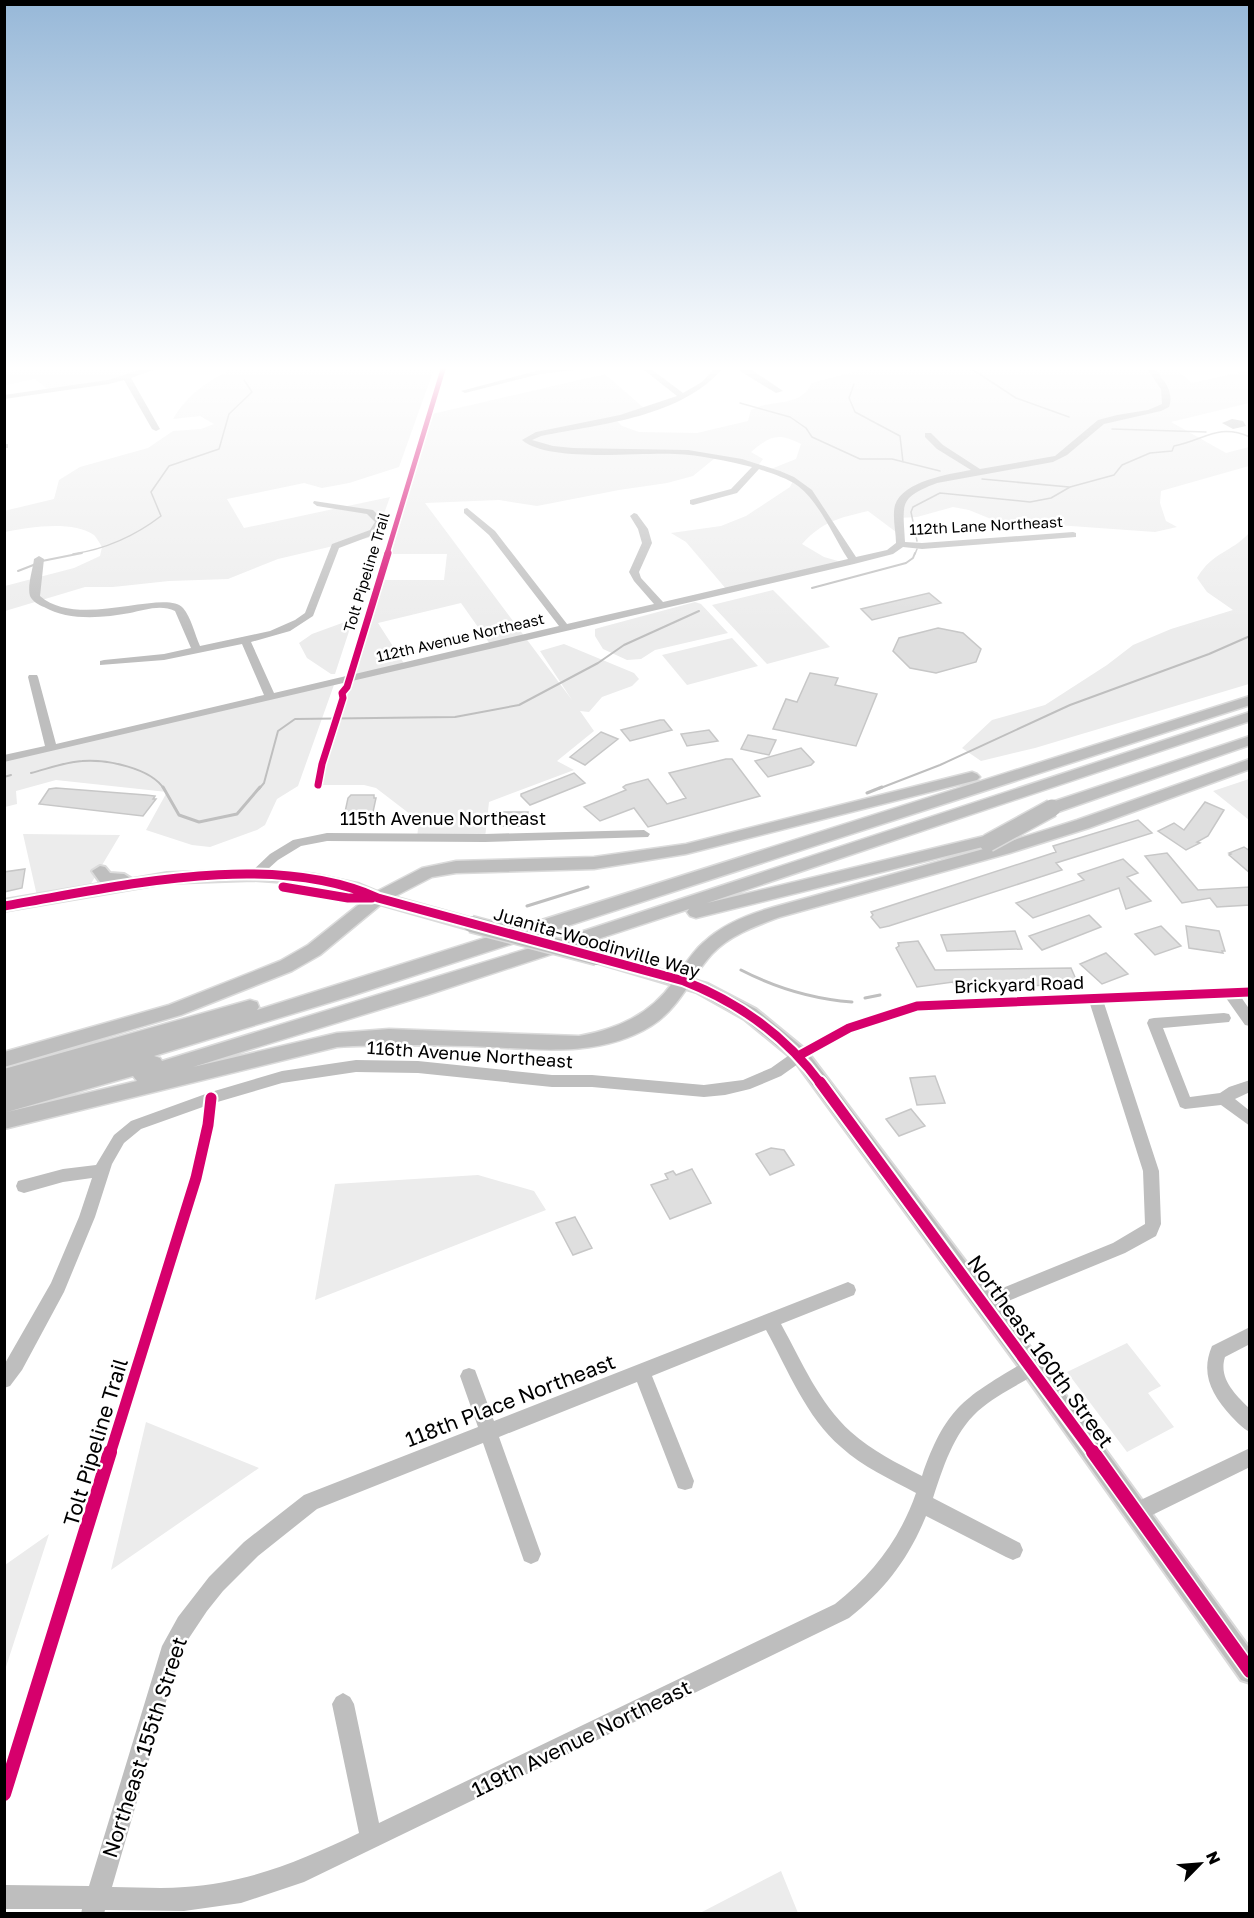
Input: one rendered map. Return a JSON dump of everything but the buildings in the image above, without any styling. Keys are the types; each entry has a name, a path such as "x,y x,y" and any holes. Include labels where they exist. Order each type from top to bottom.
{"highway":[{"path":"4,1077 263,1003 1029,763 1250,691"},
{"path":"4,1090 344,992 1250,700"},
{"path":"4,1105 287,1023 1250,710"},
{"path":"4,1115 326,1022 1250,716"},
{"path":"924,870 974,850 1053,808 1250,740"},
{"path":"489,969 695,913 1055,823 1250,752"},
{"path":"4,1060 174,1010 277,970 314,950 378,898 408,880 442,869 594,863 686,849 1029,763"},
{"path":"4,1121 337,1040 389,1036 579,1042 600,1040 648,1019 670,1000 710,946 738,927 774,913 1031,840 1250,764"}],"main road":[{"path":"100,871 105,878 254,875 312,879 359,889 378,898"},
{"path":"70,903 83,897 140,886 167,878"},
{"path":"6,909 167,878"},
{"path":"6,909 70,903 165,888 249,884 301,889 348,898 378,898"},
{"name":"Juanita-Woodinville Way","path":"378,898 684,981 750,1014 800,1055"},
{"name":"Northeast 160th Street","path":"800,1055 1032,1367 1250,1671"}],"street":[{"path":"709,456 787,476 809,492 854,561"},
{"path":"953,456 978,471"},
{"path":"901,544 899,506 903,498 926,485 978,471 1051,460 1063,456"},
{"path":"693,502 734,491 757,467"},
{"path":"104,663 130,658 164,657 245,640 284,630 303,620 309,614 335,546 374,532 380,522 370,512 317,503"},
{"path":"468,511 492,533 565,628"},
{"path":"634,516 643,529 647,543 634,572 637,579 661,606"},
{"name":"112th Lane Northeast","path":"901,544 922,546 1073,535"},
{"name":"112th Avenue Northeast","path":"4,759 854,561 890,552 901,544"},
{"path":"39,559 38,578 34,589 36,597 43,604 64,611 93,614 161,605 175,606 179,609 197,650"},
{"path":"50,622 64,611"},
{"path":"245,640 270,697"},
{"path":"33,677 51,748"},
{"name":"115th Avenue Northeast","path":"254,875 274,857 297,843 327,837 485,838 644,834"},
{"name":"Brickyard Road","path":"800,1055 849,1028 916,1006 1250,992"},
{"path":"1230,993 1250,1021"},
{"path":"984,1303 1119,1248 1150,1231 1153,1224 1151,1171 1095,997"},
{"path":"1224,1018 1154,1023 1185,1102 1224,1099 1234,1091 1250,1086"},
{"name":"116th Avenue Northeast","path":"102,1172 119,1139 136,1125 211,1098 282,1077 356,1066 418,1067 552,1081 592,1081 704,1091 745,1086 776,1072 800,1055"},
{"path":"1224,1099 1250,1120"},
{"path":"4,1380 10,1362 58,1287 87,1217 102,1172 79,1171 24,1186"},
{"name":"118th Place Northeast","path":"211,1587 268,1532 311,1502 848,1290"},
{"path":"771,1322 817,1406 844,1439 923,1496 1013,1550"},
{"path":"1250,1335 1218,1352 1212,1366 1219,1386 1250,1424"},
{"name":"119th Avenue Northeast","path":"4,1897 94,1906 184,1899 241,1891 304,1871 842,1611 859,1598 887,1568 912,1529 936,1458 965,1412 1032,1367"},
{"path":"642,1372 685,1481"},
{"path":"469,1376 531,1554"},
{"path":"1136,1513 1250,1457"},
{"name":"Northeast 155th Street","path":"94,1906 172,1646 184,1623 211,1587"},
{"path":"343,1704 371,1839"}],"shaded area":[{"path":"121,456 403,456 399,467 349,483 322,488 304,483 227,499 244,528 390,497 376,536 278,559 228,579 85,587 5,611 5,586 74,568 100,556 102,547 94,535 85,530 50,526 5,532 4,511 54,499 59,480 80,467"},
{"path":"420,456 757,456 763,459 757,467 715,458 693,476 667,483 537,506 499,500 425,503 572,700 540,651 564,644 634,673 639,679 632,686 602,697 589,712 580,711 594,731 557,761 574,770 489,802 485,838 417,837 419,821 376,788 364,785 318,785 383,580 444,580 447,554 391,554","holes":["461,603 490,644 405,665 378,623"]},
{"path":"797,456 1249,456 1249,466 1161,491 1160,503 1166,521 1177,527 1155,532 1043,524 1008,526 969,510 953,507 917,517 899,518 900,535 868,511 824,525 802,544 824,557 845,563 727,590 686,542 671,533 721,526 746,516 790,487 794,479 766,471 796,459"},
{"path":"1249,533 1249,684 1035,748 981,761 962,748 992,720 1045,705 1107,665 1133,645 1171,629 1233,610 1207,592 1197,578 1209,562 1236,545"},
{"path":"773,590 830,647 767,664 712,605"},
{"path":"695,602 701,604 728,633 655,650 641,659 627,660 603,649 595,636 595,629"},
{"path":"353,619 335,674 331,674 307,658 299,643 312,634"},
{"path":"732,638 758,666 687,685 662,655"},
{"path":"335,682 298,786 277,799 265,825 257,830 210,847 192,845 146,830 167,792 56,780 16,791 17,804 5,807 4,759"},
{"path":"1250,779 1249,820 1213,791"},
{"path":"23,834 120,835 89,887 37,896"},
{"path":"478,1175 534,1191 546,1210 315,1300 335,1184"},
{"path":"1127,1343 1161,1386 1148,1393 1174,1427 1127,1452 1067,1372"},
{"path":"146,1422 259,1468 111,1570"},
{"path":"49,1534 5,1670 5,1565"},
{"path":"781,1871 798,1913 700,1913"}],"waterway":[{"path":"73,554 120,541 161,516 151,492 169,466 200,456"},
{"path":"852,456 860,459 892,459 903,462"},
{"path":"902,456 903,462"},
{"path":"917,541 911,512 913,507 940,493 1030,502 1051,498 1070,487 1114,475 1122,465 1144,456"},
{"path":"903,462 940,471"},
{"path":"982,479 1069,487"},
{"path":"915,554 917,549"},
{"path":"42,561 82,553"},
{"path":"812,588 906,563 913,558 915,553"},
{"path":"18,571 36,564"},
{"path":"259,789 264,783 278,731 295,719 455,717 519,705 598,663 624,645 699,611"},
{"path":"878,789 940,765 1070,705 1209,654 1250,636"},
{"path":"31,773 76,762 115,763 149,775 164,789"},
{"path":"4,777 11,775"},
{"path":"163,787 179,815 199,822 237,814 260,787"},
{"path":"867,793 882,787"},
{"path":"527,906 588,887"},
{"path":"741,970 795,992 852,1002"},
{"path":"865,998 880,995"}],"cycle path":[{"name":"Tolt Pipeline Trail","path":"318,785 322,764 343,698 342,693 347,687 417,456"},
{"path":"4,906 113,887 184,878 257,875 316,880 348,886 378,898 684,981 750,1014 800,1055 1032,1367 1250,1671"},
{"path":"283,887 348,898 372,898"},
{"path":"800,1055 849,1028 917,1006 1250,992"},
{"name":"Tolt Pipeline Trail","path":"4,1794 162,1281 196,1178 208,1125 211,1098"}]}
